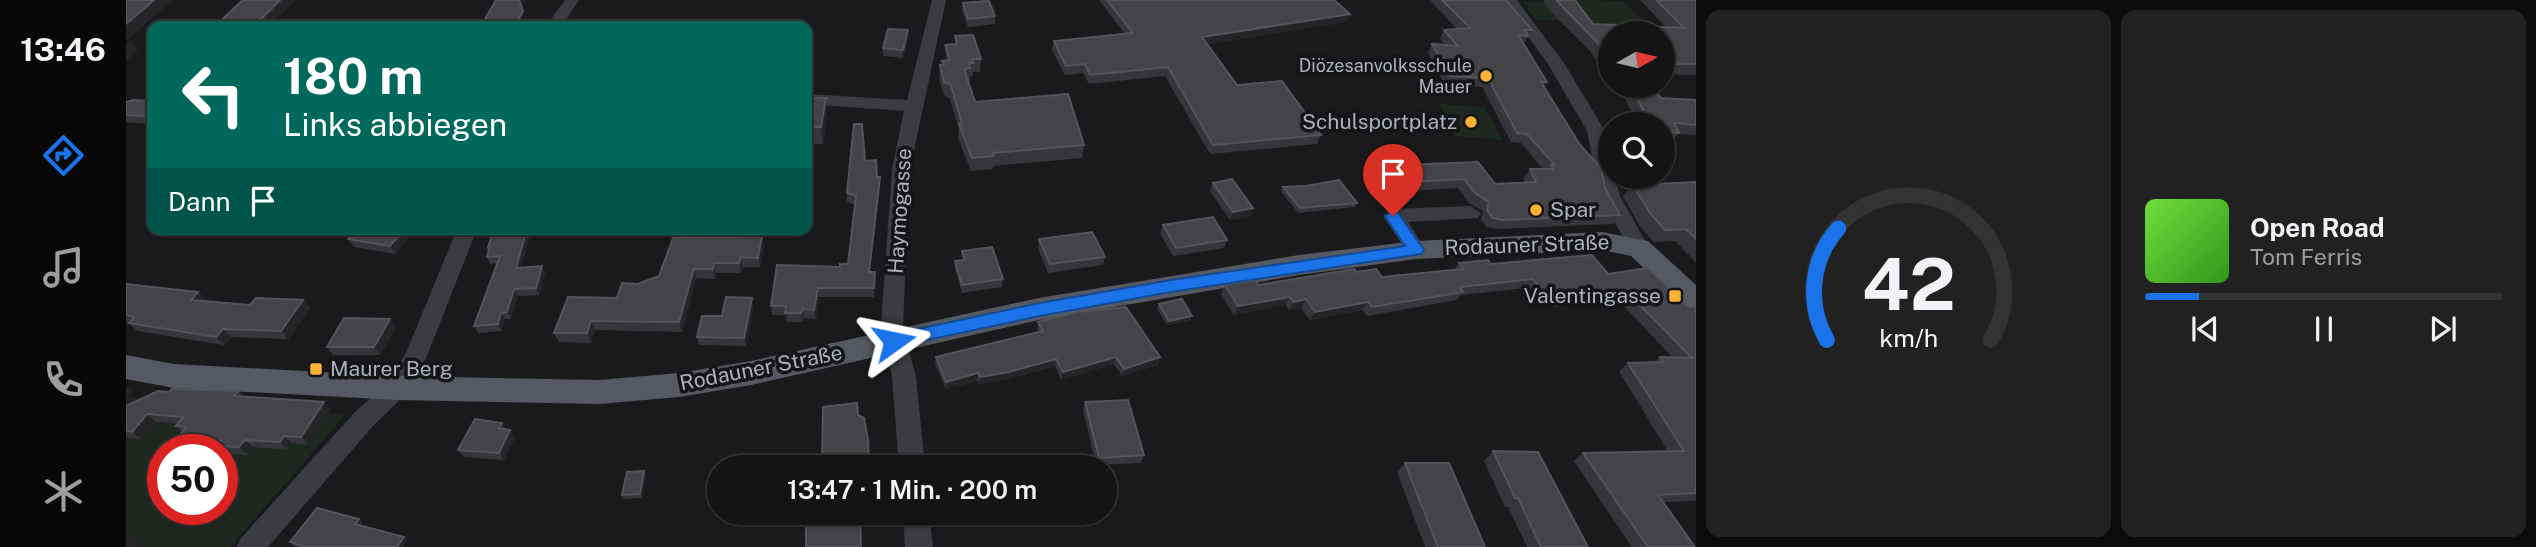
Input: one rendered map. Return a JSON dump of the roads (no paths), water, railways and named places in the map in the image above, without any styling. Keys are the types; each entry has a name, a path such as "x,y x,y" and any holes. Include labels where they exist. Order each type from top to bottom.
{"main road":[{"name":"Rodauner Straße","path":"126,367 174,376 397,387 599,392 679,385 751,373 1040,309 1171,286 1416,250 1602,241 1617,241 1639,248"},
{"path":"1639,248 1696,301"}],"street":[{"path":"557,21 572,0"},
{"name":"Haymogasse","path":"911,455 904,377 894,341 901,169 913,106 939,0"},
{"path":"1509,0 1556,62 1596,131 1610,196 1639,248"},
{"path":"812,99 913,106"},
{"path":"1416,250 1393,216 1471,213"},
{"path":"251,547 397,387 416,356 465,235"},
{"path":"917,525 919,547"}],"place":[{"name":"Diözesanvolksschule Mauer","path":"1486,76"},
{"name":"Schulsportplatz","path":"1471,122"},
{"name":"Spar","path":"1536,210"},
{"name":"Valentingasse","path":"1675,296"},
{"name":"Maurer Berg","path":"316,369"}]}
